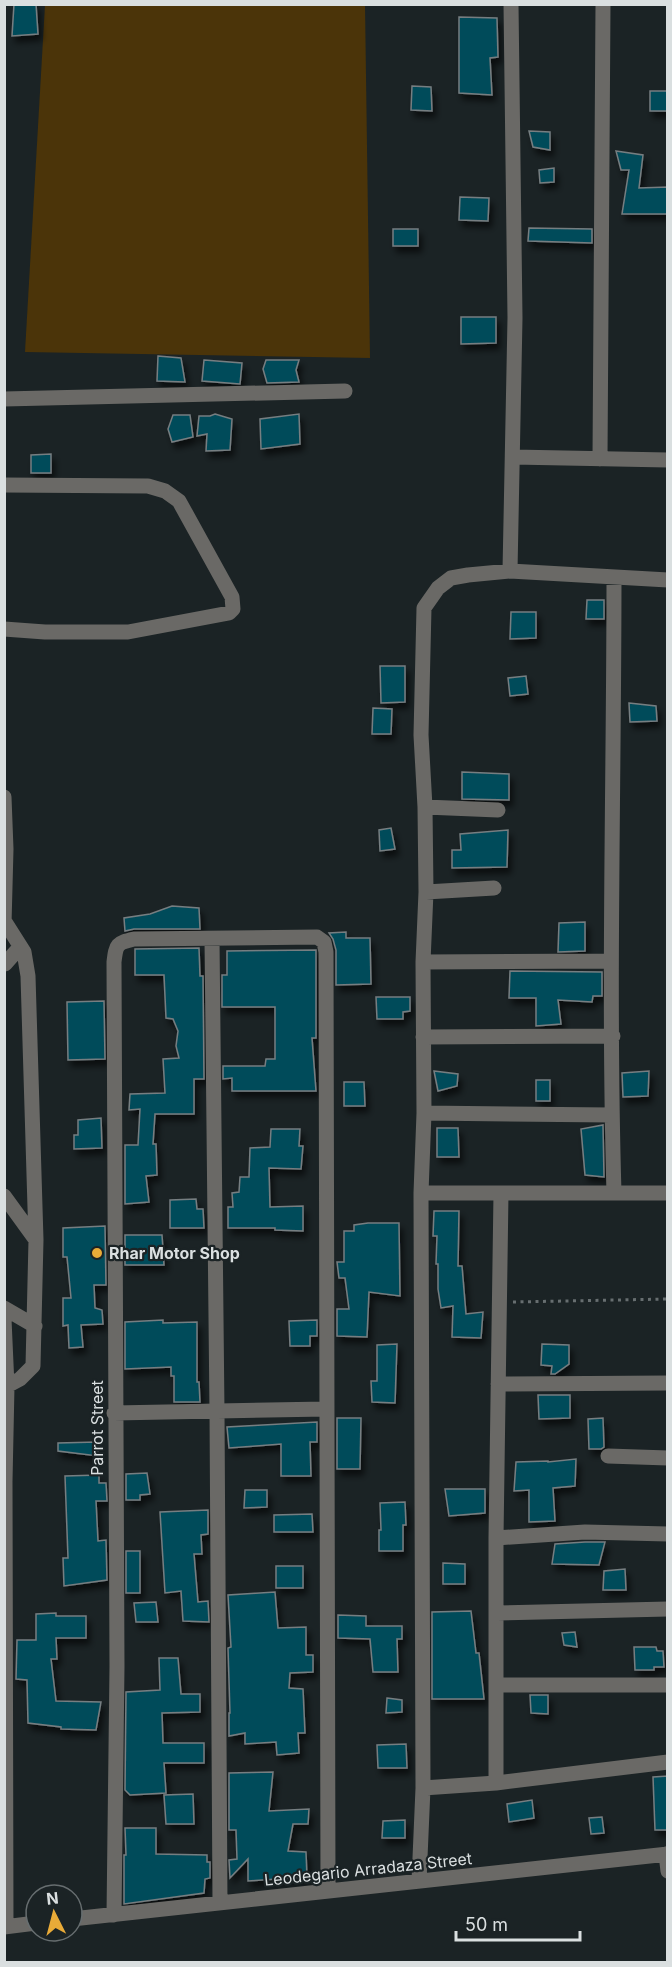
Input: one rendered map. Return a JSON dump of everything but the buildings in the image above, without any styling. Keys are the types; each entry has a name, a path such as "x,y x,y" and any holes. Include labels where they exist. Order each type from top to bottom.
{"street":[{"path":"510,4 515,318 510,571"},
{"path":"600,459 603,4"},
{"path":"4,399 345,391"},
{"path":"513,458 668,460"},
{"path":"4,485 148,486 165,491 179,501 195,527 232,597 233,606 229,613 128,632 4,629"},
{"path":"419,1881 423,1788 421,1193 424,1113 423,962 426,892 421,735 424,608 438,588 451,578 510,571 668,580"},
{"path":"614,577 614,813 610,961 614,1193"},
{"path":"4,797 4,923 26,959 28,976 36,1240 33,1366 7,1386"},
{"path":"425,807 498,810"},
{"path":"426,892 494,888"},
{"path":"220,1903 212,939 317,937 324,942 326,952 328,1891"},
{"name":"Parrot Street","path":"114,1914 117,1666 114,1413 114,962 116,947 120,942 134,939 212,939"},
{"path":"4,964 20,947"},
{"path":"423,962 610,961"},
{"path":"423,1037 613,1036"},
{"path":"424,1113 612,1115"},
{"path":"421,1193 668,1193"},
{"path":"496,1783 496,1538 501,1193"},
{"path":"4,1196 36,1240"},
{"path":"4,1308 35,1326"},
{"path":"4,1319 7,1386 5,1927 24,1925"},
{"path":"498,1384 668,1383"},
{"path":"114,1413 327,1408"},
{"path":"608,1456 668,1458"},
{"path":"496,1538 585,1532 668,1534"},
{"path":"497,1613 668,1609"},
{"path":"497,1685 668,1685"},
{"path":"423,1788 496,1783 668,1762"},
{"path":"667,1854 668,1871"},
{"name":"Leodegario Arradaza Street","path":"84,1918 667,1854"}],"path":[{"path":"499,1303 668,1299"}],"shaded area":[{"path":"45,5 365,5 370,358 25,352"}],"place":[{"name":"Rhar Motor Shop","path":"97,1253"}]}
